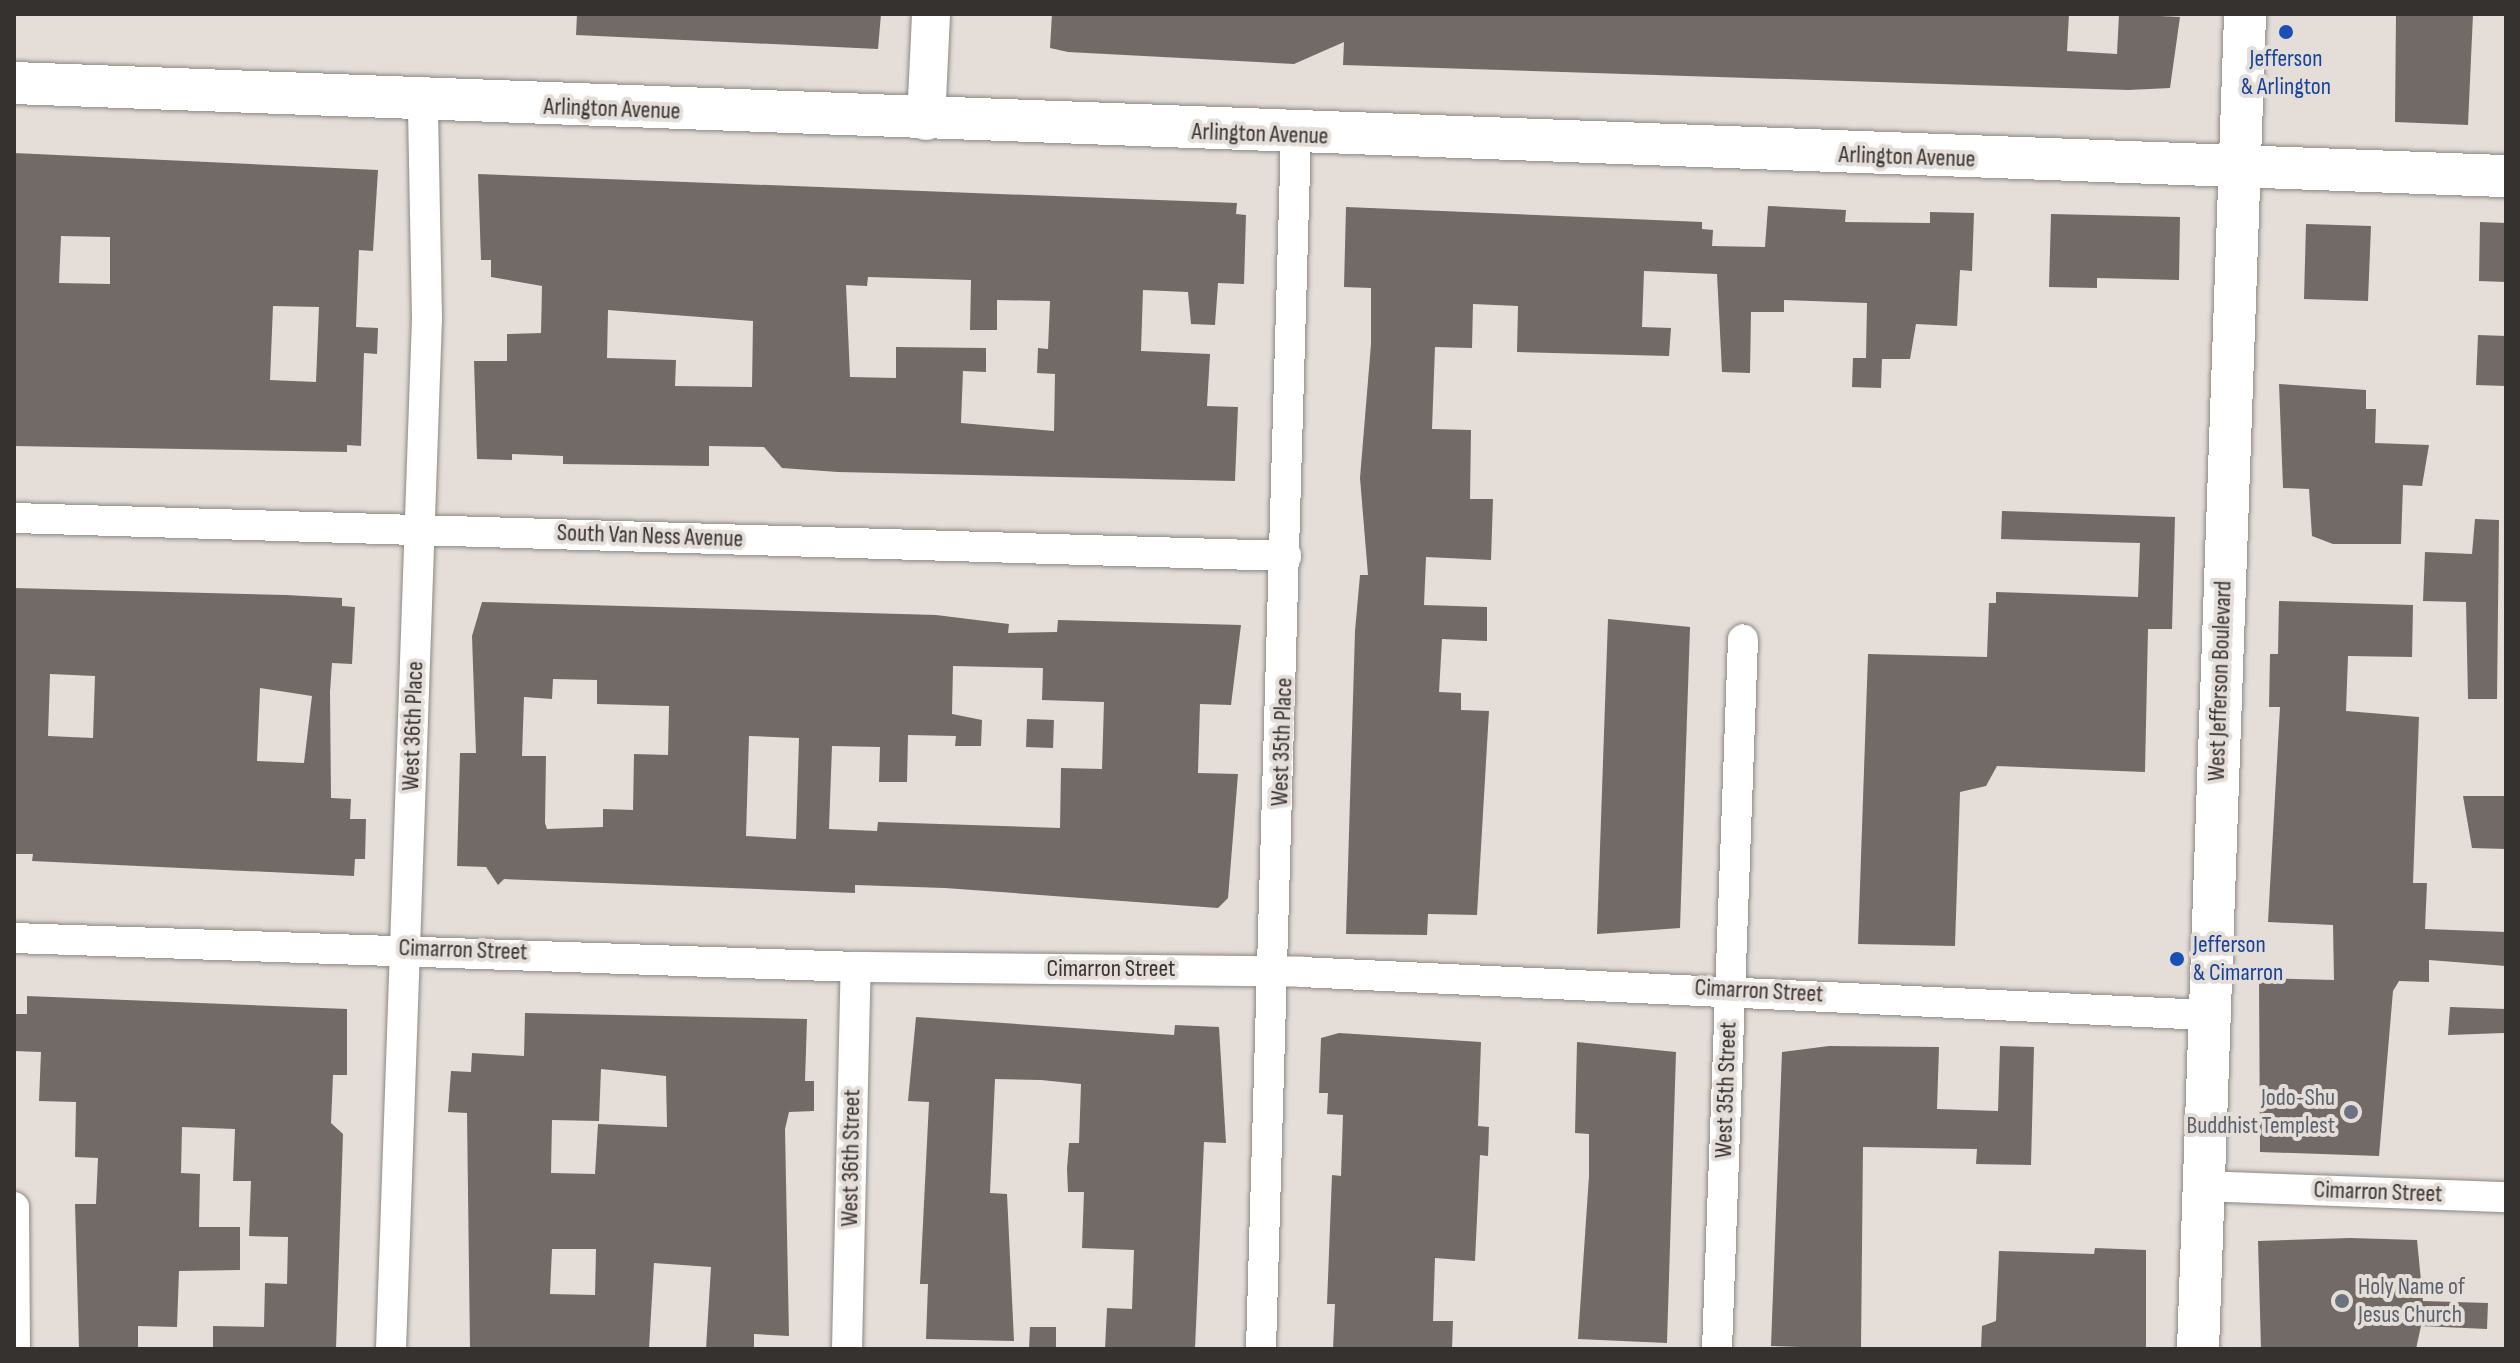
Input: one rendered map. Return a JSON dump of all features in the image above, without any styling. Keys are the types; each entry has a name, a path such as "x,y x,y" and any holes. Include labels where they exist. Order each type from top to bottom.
{"main road":[{"name":"West Jefferson Boulevard","path":"2198,1349 2207,1015 2245,14"},
{"name":"Arlington Avenue","path":"14,83 423,102 2239,171 2506,176"}],"street":[{"path":"926,121 931,14"},
{"name":"West 36th Place","path":"391,1349 420,529 423,102"},
{"name":"West 35th Place","path":"1261,1349 1275,971 1296,135"},
{"name":"South Van Ness Avenue","path":"14,518 1286,556"},
{"name":"West 35th Street","path":"1717,1349 1743,639"},
{"name":"Cimarron Street","path":"14,938 405,947 856,967 1275,971 1729,989 2207,1015"},
{"name":"West 36th Street","path":"847,1349 856,967"},
{"name":"Cimarron Street","path":"2202,1186 2506,1197"},
{"path":"14,1207 15,1349"}],"building":[{"path":"577,14 881,14 878,49 576,35"},
{"path":"1052,14 2069,14 2067,51 2117,54 2119,14 2180,17 2170,88 2128,90 1343,65 1344,42 1294,64 1068,52 1050,48"},
{"path":"2396,14 2473,14 2468,125 2395,122"},
{"path":"14,153 378,170 373,251 359,250 356,327 378,328 377,354 364,353 361,446 347,445 347,452 14,446","holes":["61,236 110,237 110,284 59,283","273,306 319,307 316,382 270,380"]},
{"path":"478,174 1237,203 1236,214 1246,215 1244,284 1218,283 1215,325 1191,324 1188,292 1143,290 1141,351 1210,354 1207,406 1238,407 1235,481 782,468 764,447 709,446 709,466 563,464 563,456 512,454 512,460 477,459 474,361 507,361 507,334 541,333 542,286 491,277 491,260 481,260","holes":["868,277 971,280 970,330 997,330 997,300 1050,301 1048,349 1038,348 1037,373 1055,374 1054,431 961,423 963,371 986,372 986,348 896,347 896,378 850,377 846,285 867,286","608,310 753,321 752,387 675,386 676,360 607,358"]},
{"path":"1768,206 1846,210 1845,222 1930,223 1930,212 1974,213 1972,271 1960,270 1957,326 1916,324 1910,359 1882,359 1881,388 1852,387 1853,358 1866,358 1867,303 1784,300 1784,312 1751,312 1750,373 1722,372 1717,274 1644,271 1642,327 1671,328 1669,356 1517,352 1518,306 1473,304 1472,348 1435,347 1432,429 1471,430 1470,499 1493,499 1491,560 1426,557 1424,605 1487,607 1487,641 1442,639 1439,692 1461,693 1461,710 1489,711 1477,915 1428,914 1427,935 1346,934 1355,631 1360,575 1368,575 1360,478 1371,344 1371,288 1344,287 1346,207 1702,222 1702,229 1713,230 1712,246 1765,247"},
{"path":"2051,214 2180,217 2179,280 2097,278 2097,288 2049,287"},
{"path":"2480,222 2506,223 2506,282 2479,281"},
{"path":"2306,224 2371,226 2368,301 2304,299"},
{"path":"2478,335 2506,336 2506,386 2476,385"},
{"path":"2279,384 2366,390 2366,409 2376,409 2375,443 2429,445 2422,486 2403,485 2401,544 2333,544 2312,536 2309,489 2283,488"},
{"path":"2002,511 2175,517 2172,629 2148,629 2145,772 1997,766 1986,786 1960,792 1955,946 1858,944 1868,654 1987,657 1989,603 1996,603 1996,592 2138,597 2140,543 2001,539"},
{"path":"2475,519 2499,520 2497,699 2468,699 2466,602 2423,601 2425,552 2472,554"},
{"path":"14,588 342,598 342,606 355,607 352,664 332,663 330,692 331,798 351,799 350,819 366,819 365,859 355,859 354,876 32,861 33,854 14,854","holes":["50,674 95,676 93,738 48,736","260,688 312,696 304,763 257,761"]},
{"path":"2279,601 2413,605 2412,657 2348,656 2346,711 2419,717 2413,883 2427,883 2425,929 2506,932 2506,966 2429,960 2429,982 2399,981 2393,991 2379,1156 2260,1152 2259,978 2334,980 2333,925 2268,922 2280,707 2269,707 2270,654 2278,654"},
{"path":"482,602 936,615 1009,624 1008,633 1057,632 1058,620 1241,625 1231,705 1200,704 1198,773 1238,774 1228,898 1218,908 945,888 855,885 855,893 504,879 498,885 486,867 457,866 460,753 476,753 472,636","holes":["953,666 1043,668 1042,700 1104,702 1102,769 1061,768 1060,828 878,822 877,831 829,829 832,746 880,747 879,782 907,782 908,735 956,736 955,746 981,746 982,720 952,714","553,679 597,680 597,704 669,706 668,755 634,754 633,810 603,809 603,827 547,829 546,756 522,756 524,697 552,699","749,736 799,738 796,839 746,836"]},
{"path":"1608,619 1690,627 1680,928 1597,934"},
{"path":"1027,719 1054,720 1053,748 1026,747"},
{"path":"2463,796 2506,796 2506,849 2472,848"},
{"path":"27,996 347,1009 347,1075 333,1075 331,1123 343,1134 336,1349 213,1349 213,1326 264,1327 265,1283 287,1284 288,1237 249,1236 251,1181 233,1181 235,1129 182,1127 181,1173 200,1174 199,1227 240,1227 240,1270 179,1271 177,1327 138,1326 138,1349 79,1349 75,1204 96,1204 98,1158 75,1157 76,1102 39,1101 41,1052 14,1051 14,1014 27,1014"},
{"path":"2450,1007 2505,1009 2504,1033 2448,1035"},
{"path":"525,1013 807,1019 805,1081 814,1081 814,1111 789,1112 785,1129 789,1336 754,1334 754,1349 706,1349 711,1267 654,1263 649,1349 470,1349 467,1113 448,1112 451,1071 471,1072 472,1053 524,1056","holes":["601,1069 666,1076 667,1127 598,1124 595,1174 551,1173 552,1120 599,1121","552,1249 596,1249 595,1295 550,1294"]},
{"path":"916,1017 1174,1035 1175,1025 1219,1027 1226,1143 1204,1142 1195,1349 1105,1349 1107,1308 1132,1309 1134,1250 1082,1248 1084,1192 1068,1192 1067,1169 1069,1143 1079,1143 1081,1084 1041,1080 995,1079 990,1193 1007,1194 1014,1341 926,1339 928,1284 920,1284 929,1102 908,1101"},
{"path":"1339,1033 1481,1042 1478,1126 1489,1127 1488,1156 1480,1155 1475,1261 1435,1258 1433,1321 1453,1321 1452,1349 1333,1349 1335,1304 1327,1304 1332,1175 1341,1176 1343,1115 1327,1114 1328,1093 1319,1093 1321,1038"},
{"path":"1577,1042 1676,1052 1667,1343 1578,1339 1589,1134 1575,1133"},
{"path":"1829,1046 1939,1047 1937,1109 1998,1111 2000,1046 2034,1047 2031,1165 1976,1164 1977,1149 1863,1147 1861,1349 1771,1346 1782,1052"},
{"name":"Holy Name of Jesus Church","path":"2350,1238 2417,1240 2423,1301 2488,1303 2487,1329 2421,1326 2416,1349 2261,1349 2258,1241"},
{"path":"2095,1248 2146,1250 2146,1349 1981,1349 1982,1326 1996,1321 1999,1251 2094,1254"},
{"path":"1030,1327 1056,1327 1056,1349 1029,1349"}],"place":[{"name":"Jefferson & Arlington","path":"2286,32"},
{"name":"Jefferson & Cimarron","path":"2177,959"},
{"name":"Jodo-Shu Buddhist Templest","path":"2351,1112"},
{"name":"Holy Name of Jesus Church","path":"2342,1301"}]}
